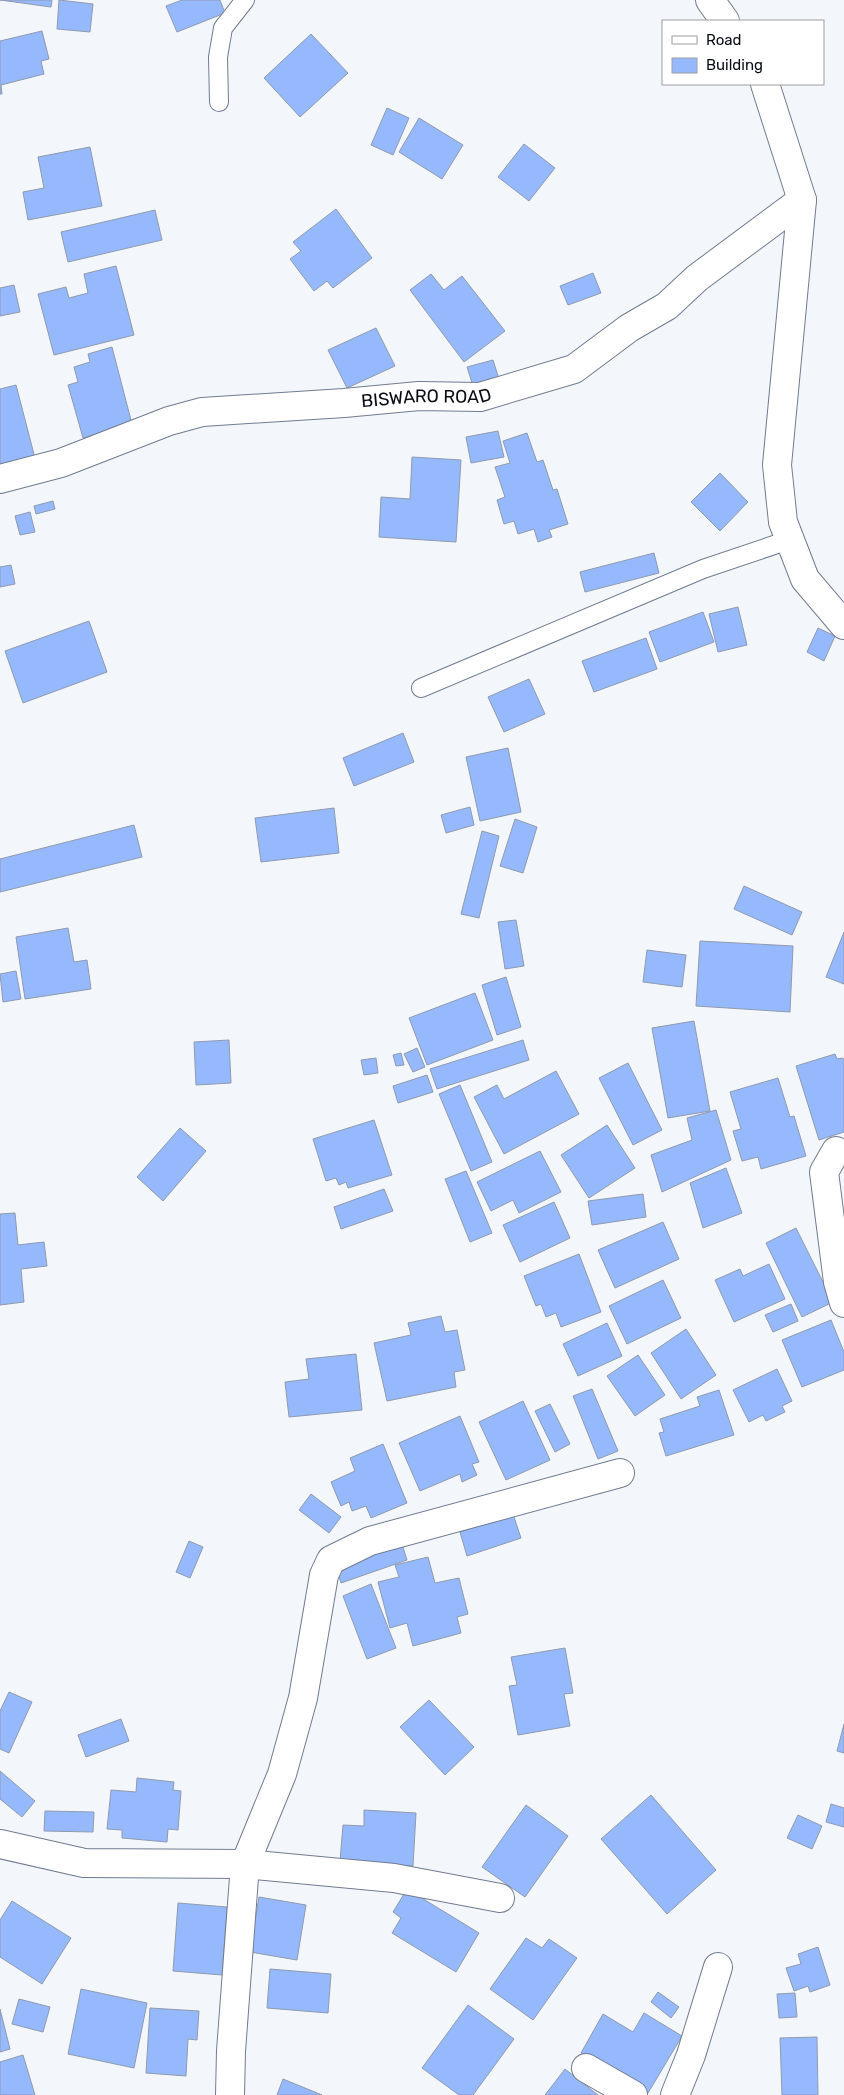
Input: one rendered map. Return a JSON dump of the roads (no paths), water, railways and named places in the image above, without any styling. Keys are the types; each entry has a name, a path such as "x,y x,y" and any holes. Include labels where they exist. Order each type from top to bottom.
{"street":[{"path":"710,0 724,20"},
{"path":"765,85 802,200 777,465 783,522 805,579 844,625"},
{"name":"BISWARO ROAD","path":"0,480 61,463 169,421 202,412 334,404 419,396 480,397 574,368 629,328 668,306 697,278 749,237 802,200"},
{"path":"836,1151 824,1172 838,1282 844,1303"},
{"path":"230,2095 230,2051 245,1864 282,1774 301,1708 314,1648 324,1575 331,1560 370,1541 620,1473"},
{"path":"0,1844 84,1863 245,1864 394,1878 500,1898"},
{"path":"675,2095 691,2056 718,1967"},
{"path":"586,2068 633,2095"}],"lane":[{"path":"218,102 218,58 223,28 245,0"},
{"path":"421,688 703,569 789,540"}]}
